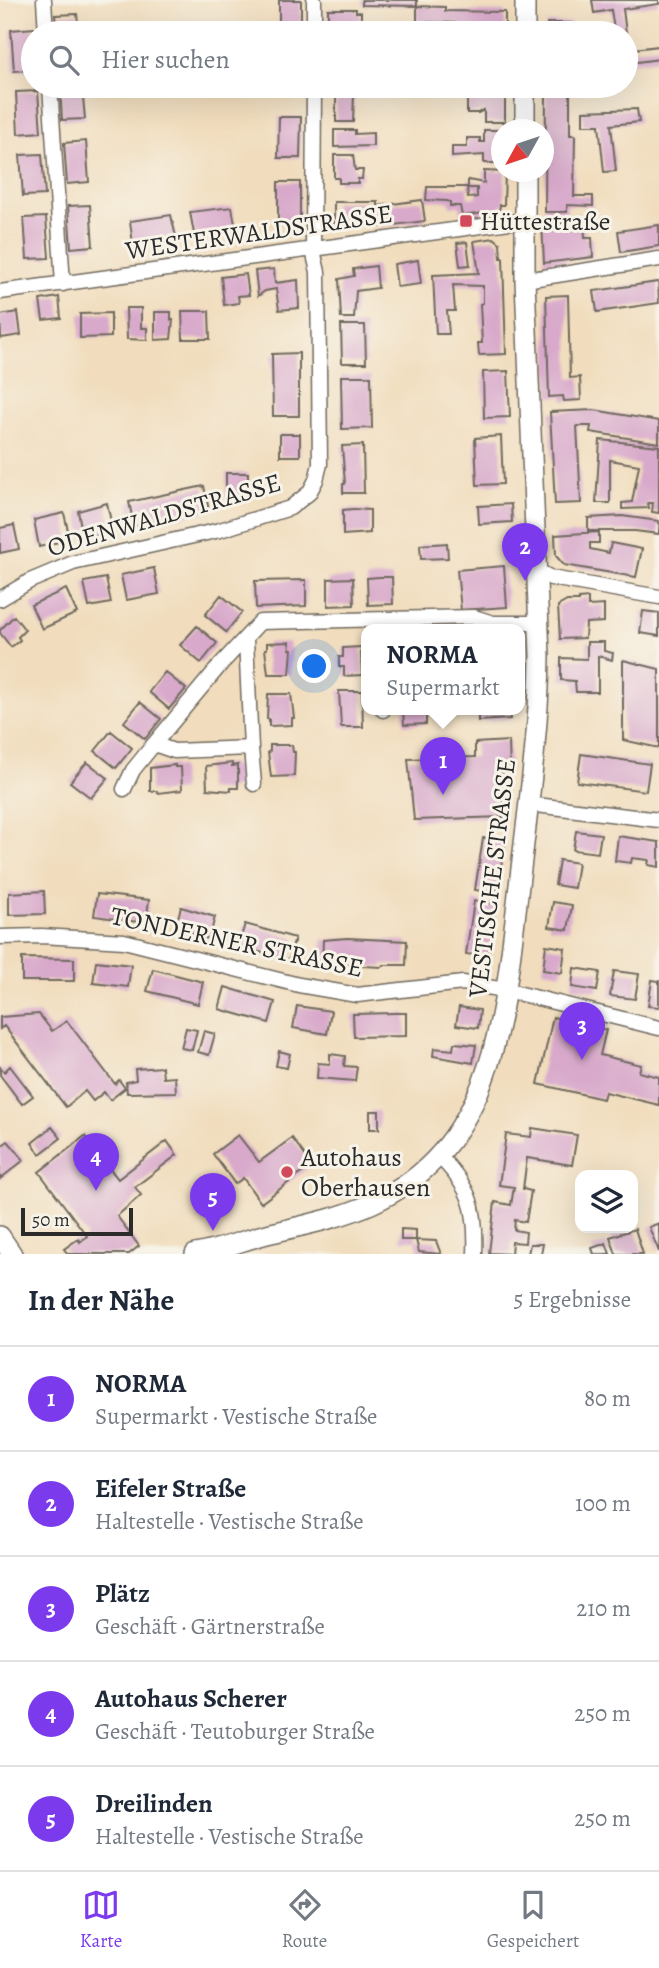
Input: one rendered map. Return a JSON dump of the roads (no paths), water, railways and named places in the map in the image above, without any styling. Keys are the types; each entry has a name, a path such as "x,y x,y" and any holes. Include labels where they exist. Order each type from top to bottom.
{"street":[{"path":"44,0 45,21"},
{"path":"314,0 314,21"},
{"path":"525,0 525,21"},
{"path":"51,98 63,284"},
{"path":"313,250 314,98"},
{"path":"525,98 525,119"},
{"name":"VESTISCHE STRASSE","path":"198,1254 348,1213 394,1191 414,1177 438,1155 474,1106 496,1045 539,704 525,280 525,182"},
{"name":"WESTERWALDSTRASSE","path":"0,292 525,220"},
{"name":"ODENWALDSTRASSE","path":"0,599 30,581 73,563 220,530 290,508 309,493 320,464 318,272 313,250"},
{"path":"525,280 659,259"},
{"path":"536,570 551,578 659,597"},
{"path":"124,789 132,770 260,622 374,624 474,617 493,623 538,623"},
{"path":"246,639 254,784"},
{"path":"154,744 174,751 251,748"},
{"path":"528,804 659,820"},
{"name":"TONDERNER STRASSE","path":"0,937 42,936 124,941 308,987 358,995 463,983 505,990 659,1028"},
{"path":"438,1155 453,1170 472,1203 476,1229 475,1254"},
{"path":"0,1236 12,1254"}],"place":[{"name":"Hüttestraße","path":"466,221"},
{"name":"Eifeler Straße","path":"525,581"},
{"name":"NORMA","path":"443,795"},
{"name":"Plätz","path":"582,1060"},
{"name":"Autohaus Oberhausen","path":"287,1172"},
{"name":"Autohaus Scherer","path":"96,1191"},
{"name":"Dreilinden","path":"213,1231"}]}
